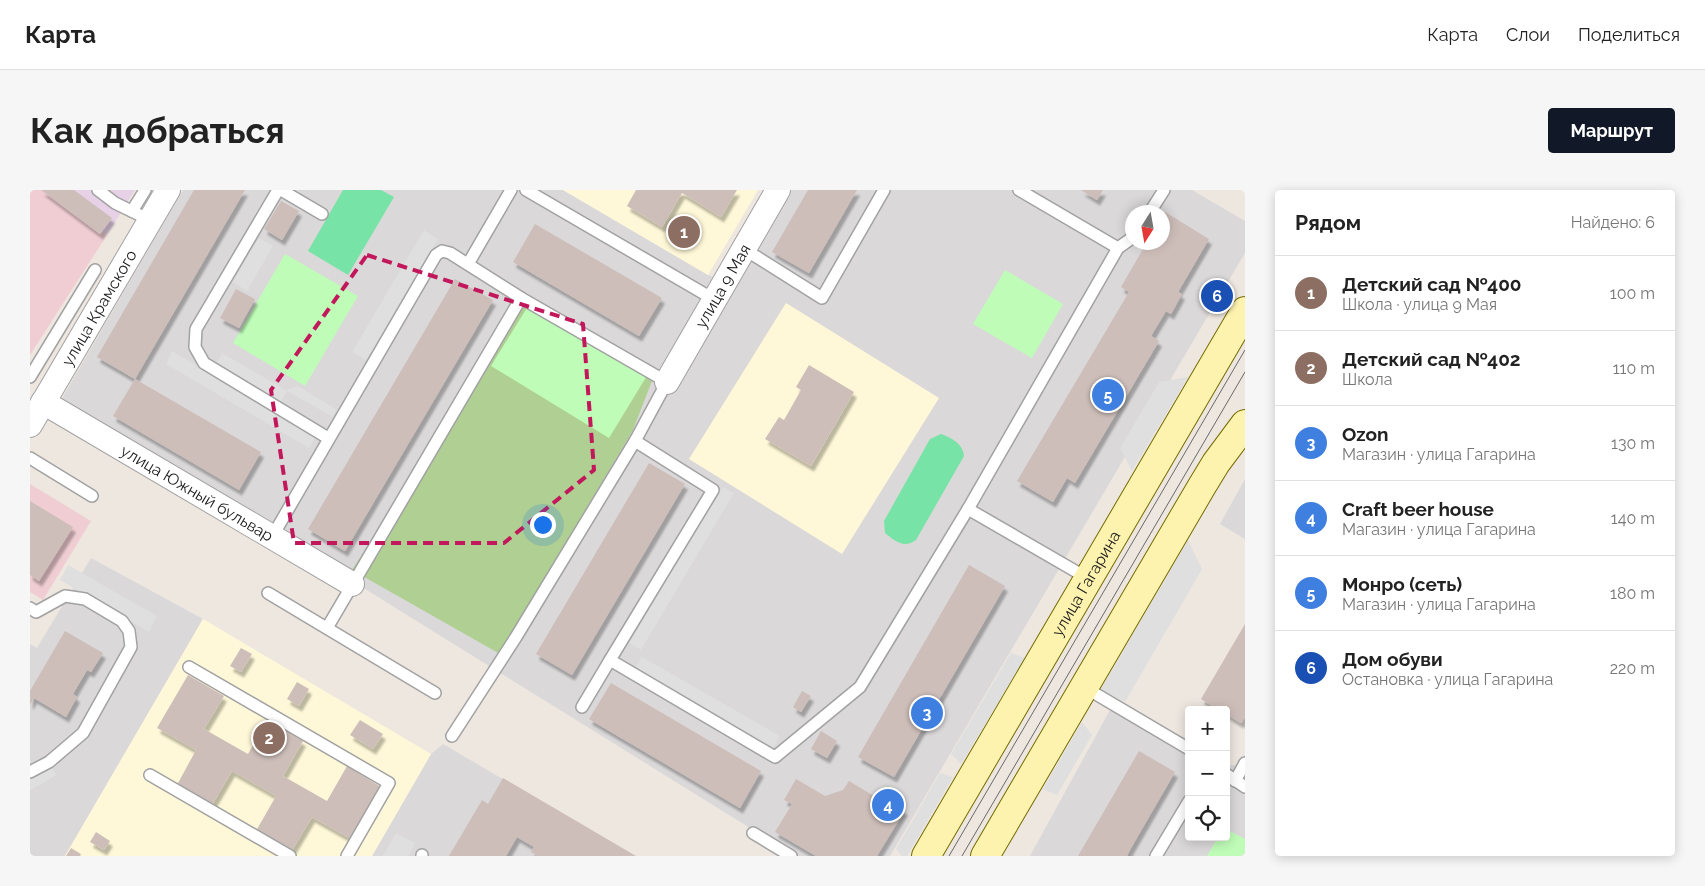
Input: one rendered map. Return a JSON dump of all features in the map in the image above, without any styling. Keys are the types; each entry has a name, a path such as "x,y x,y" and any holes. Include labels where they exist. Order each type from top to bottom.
{"main road":[{"name":"улица Гагарина","path":"926,856 1245,311"},
{"path":"984,856 1216,463 1245,424"}],"street":[{"name":"улица Крамского","path":"35,412 141,215 168,190"},
{"name":"улица 9 Мая","path":"667,382 778,190"},
{"name":"улица Южный бульвар","path":"35,412 272,536 352,584"}],"lane":[{"path":"98,190 116,203 141,215 145,190"},
{"path":"322,214 280,190 196,329 195,347 204,363 328,438"},
{"path":"468,264 511,190"},
{"path":"526,190 714,300"},
{"path":"744,249 822,298 884,190"},
{"path":"1019,190 1118,248"},
{"path":"1154,205 1164,190"},
{"path":"610,660 776,757 860,687 968,509 1118,248 1125,243"},
{"path":"272,536 436,255 442,251 450,253 521,298 667,382 635,441 516,637 452,736"},
{"path":"30,377 95,270"},
{"path":"327,628 521,298"},
{"path":"582,707 713,490 635,441"},
{"path":"30,458 92,496"},
{"path":"968,509 1089,579"},
{"path":"268,593 435,693"},
{"path":"30,772 49,762 83,733 131,647 129,630 122,621 85,599 65,596 32,612"},
{"path":"189,667 389,783 347,856"},
{"path":"1084,686 1185,747"},
{"path":"1236,781 1245,763"},
{"path":"150,775 290,856"},
{"path":"1156,856 1185,808"},
{"path":"753,833 791,856"}],"highlighted area":[{"path":"367,255 583,324 594,470 504,543 294,543 271,390"}],"shaded area":[{"path":"30,190 45,190 107,235 30,355"},
{"path":"45,190 135,190 107,235"},
{"path":"183,190 563,190 708,275 734,285 790,190 1192,190 1245,221 1245,253 890,856 795,856 61,400"},
{"path":"563,190 758,190 708,275"},
{"path":"424,230 438,239 366,360 352,352"},
{"path":"259,238 273,246 247,291 233,282"},
{"path":"786,303 939,398 842,554 689,459"},
{"path":"172,351 316,436 309,448 166,364"},
{"path":"222,353 286,390 298,386 336,409 333,417 287,391 281,401 217,363"},
{"path":"1188,377 1132,471 1120,448 1159,382"},
{"path":"1245,479 1245,539 1220,524"},
{"path":"30,484 91,521 43,600 30,592"},
{"path":"723,487 734,493 641,650 629,643"},
{"path":"1188,540 1202,569 1125,702 1101,689"},
{"path":"91,558 203,619 65,856 30,856 30,644 37,648"},
{"path":"68,565 157,616 149,632 60,580"},
{"path":"203,619 431,754 372,856 65,856"},
{"path":"1011,653 1025,658 961,764 951,754"},
{"path":"642,657 780,736 772,749 634,670"},
{"path":"1116,699 1185,740 1185,841 1230,841 1230,765 1245,767 1245,856 1030,856"},
{"path":"1082,722 1092,735 1057,795 1043,789"},
{"path":"443,744 634,856 372,856 431,754"},
{"path":"51,766 56,775 30,791 30,779"},
{"path":"940,773 953,777 907,856 902,856 896,849"},
{"path":"396,833 415,843 408,856 383,856"}],"green space":[{"path":"343,190 381,190 394,197 348,275 308,251"},
{"path":"285,254 358,296 305,386 233,343"},
{"path":"1005,270 1063,304 1032,358 973,324"},
{"path":"529,296 655,373 633,430 500,654 352,570"},
{"path":"530,303 648,374 609,438 491,366"},
{"path":"941,434 956,442 962,448 964,456 916,540 908,544 900,543 885,533 884,521 930,439"},
{"path":"1230,831 1245,839 1245,856 1207,856 1216,841 1230,841"}],"building":[{"path":"41,190 74,190 112,218 100,234"},
{"path":"194,190 245,190 135,379 97,357"},
{"path":"636,190 737,190 721,217 682,193 662,227 627,206"},
{"path":"808,190 857,190 809,273 772,252"},
{"path":"1081,190 1103,190 1097,200"},
{"path":"281,201 299,211 282,240 264,229"},
{"path":"1170,215 1209,239 1178,292 1182,294 1171,314 1166,311 1151,336 1159,341 1075,483 1067,478 1053,502 1017,481 1129,292 1121,287 1142,250 1170,250"},
{"path":"535,224 662,298 639,336 513,262"},
{"path":"455,279 493,300 345,551 308,529"},
{"path":"236,289 255,299 239,328 220,318"},
{"path":"809,365 854,392 811,466 765,439 779,417 784,420 801,390 796,387"},
{"path":"135,379 261,452 239,490 113,416"},
{"path":"649,463 685,484 572,675 536,654"},
{"path":"30,501 73,527 39,581 30,575"},
{"path":"969,565 1005,586 894,777 858,757"},
{"path":"1245,624 1245,717 1241,723 1230,716 1230,706 1212,706 1201,699"},
{"path":"65,631 103,653 91,672 87,670 73,694 77,697 66,717 34,698 30,705 30,691"},
{"path":"241,648 252,654 241,672 230,666"},
{"path":"188,675 224,696 204,729 248,754 267,720 303,741 283,776 327,801 347,766 381,787 351,839 312,817 291,852 256,831 276,796 232,771 212,805 177,785 196,750 157,728"},
{"path":"297,682 309,689 299,706 287,699"},
{"path":"611,683 761,771 740,808 589,719"},
{"path":"802,691 811,696 801,712 793,707"},
{"path":"360,720 383,734 373,749 350,735"},
{"path":"821,731 837,741 827,758 811,749"},
{"path":"1139,751 1175,772 1127,856 1078,856"},
{"path":"503,778 636,856 538,856 531,852 534,847 517,837 506,856 449,856 482,800 488,804"},
{"path":"796,779 825,796 843,790 849,781 884,802 886,799 905,810 877,856 816,856 775,832 792,804 784,800"},
{"path":"96,832 110,841 104,850 90,842"},
{"path":"71,848 81,854 80,856 66,856"}],"tram line":[{"path":"949,856 1245,350"},
{"path":"962,856 1245,372"}],"place":[{"name":"Детский сад №400","path":"684,232"},
{"name":"Дом обуви","path":"1217,296"},
{"name":"Монро (сеть)","path":"1108,395"},
{"name":"Ozon","path":"927,713"},
{"name":"Детский сад №402","path":"269,738"},
{"name":"Craft beer house","path":"888,805"}]}
